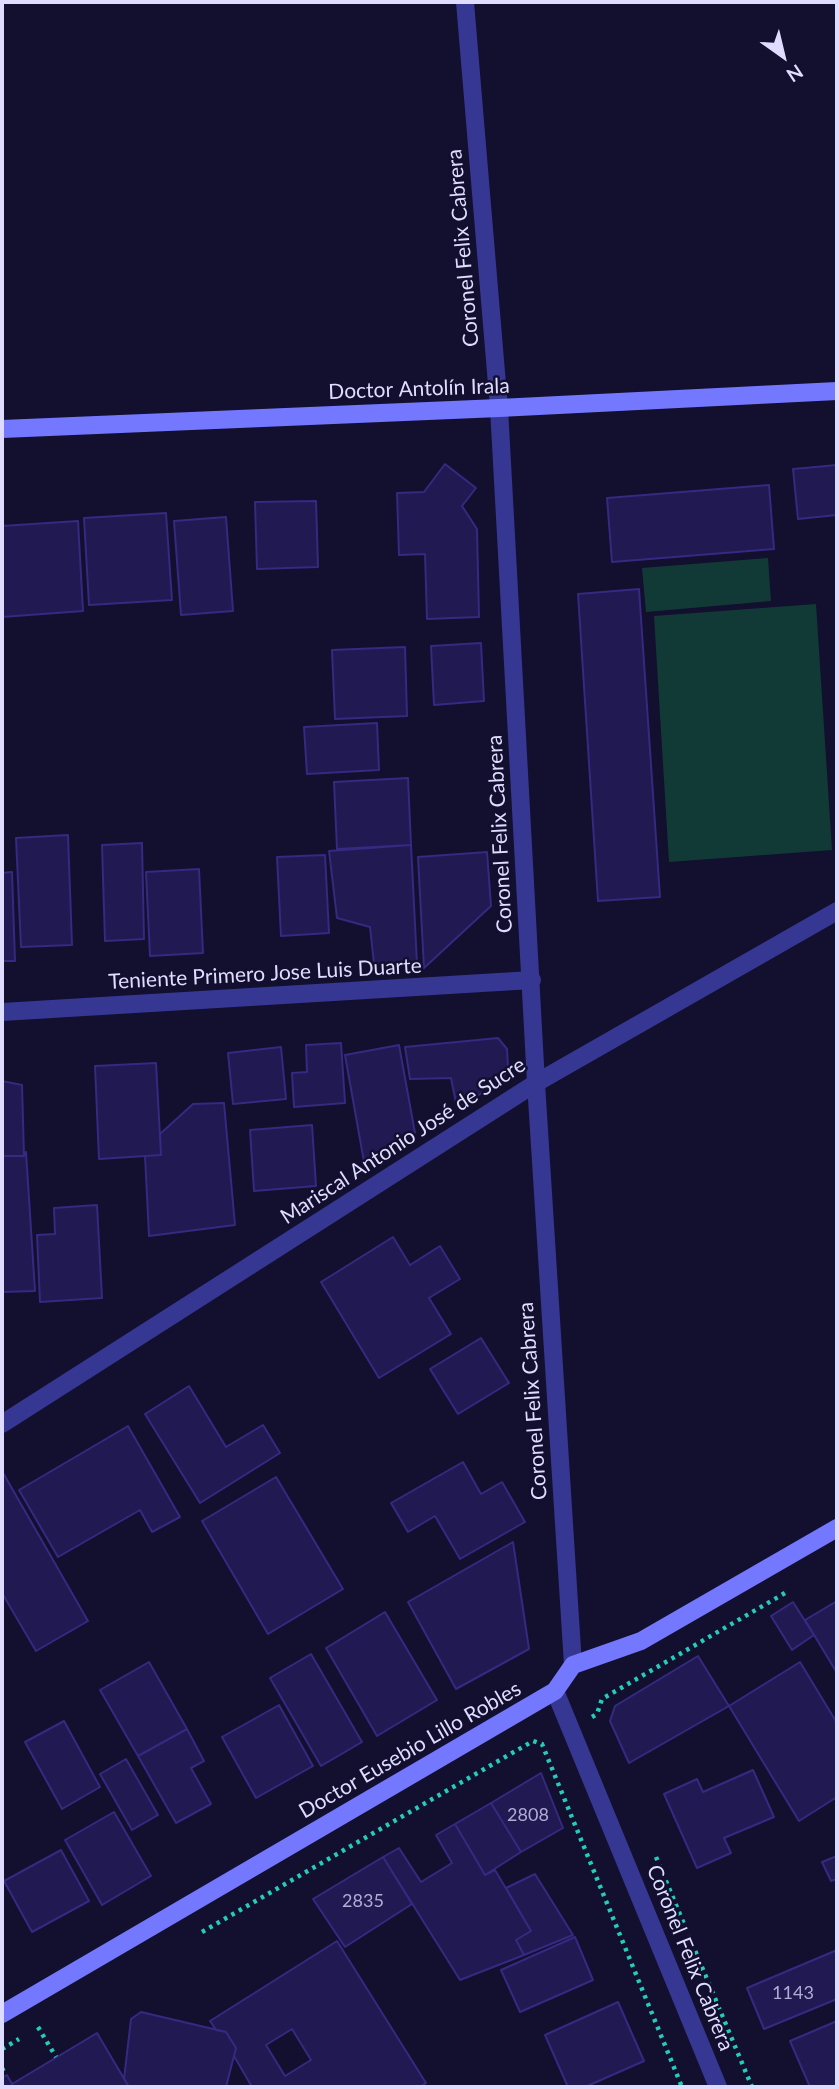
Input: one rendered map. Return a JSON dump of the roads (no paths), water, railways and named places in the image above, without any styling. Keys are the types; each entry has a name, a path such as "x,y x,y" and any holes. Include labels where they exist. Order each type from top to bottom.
{"main road":[{"name":"Doctor Antolín Irala","path":"2,429 837,391"},
{"path":"573,1665 641,1641 837,1528"},
{"name":"Doctor Eusebio Lillo Robles","path":"2,2014 555,1691 573,1665"}],"street":[{"name":"Coronel Felix Cabrera","path":"465,2 499,408 536,1083 573,1665"},
{"name":"Mariscal Antonio José de Sucre","path":"2,1424 536,1083 837,911"},
{"name":"Teniente Primero Jose Luis Duarte","path":"2,1012 532,981"},
{"name":"Coronel Felix Cabrera","path":"555,1691 718,2087"}]}
